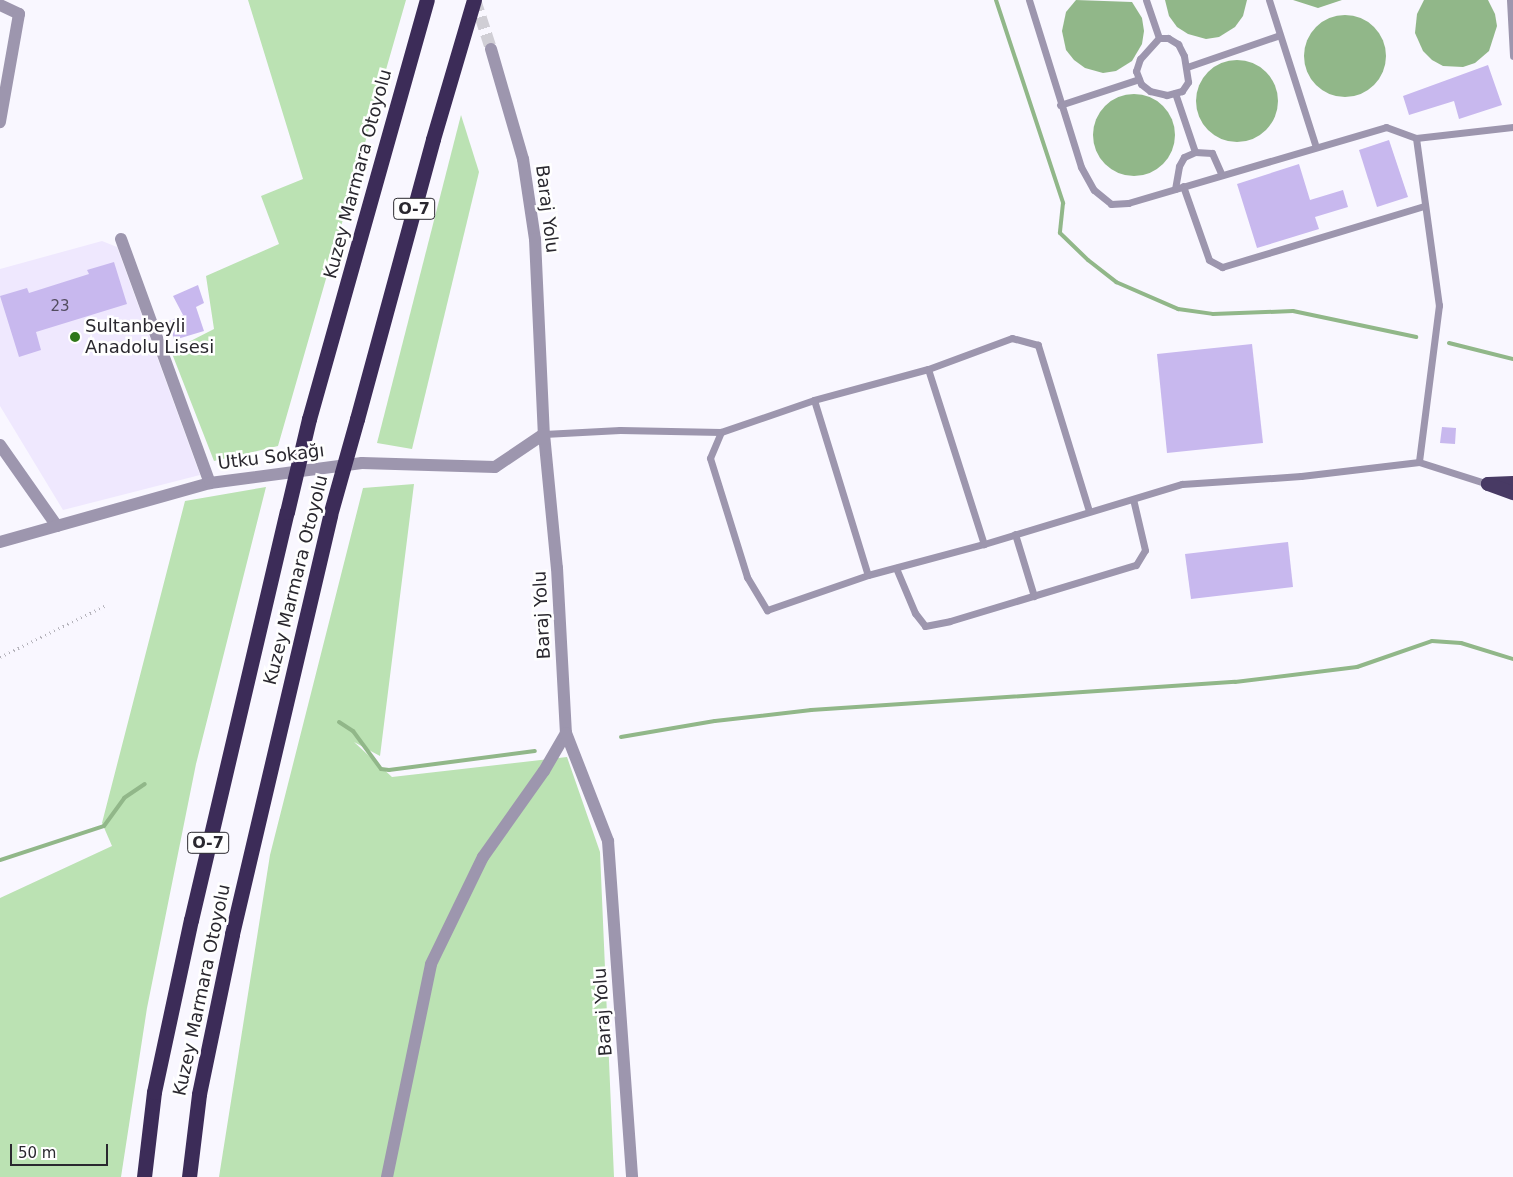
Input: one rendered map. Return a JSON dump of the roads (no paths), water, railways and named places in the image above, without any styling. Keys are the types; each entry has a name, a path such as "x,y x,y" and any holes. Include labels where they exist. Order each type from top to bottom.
{"highway":[{"name":"Kuzey Marmara Otoyolu","path":"144,1177 154,1092 191,920 287,512 310,419 427,0"},
{"name":"Kuzey Marmara Otoyolu","path":"189,1177 198,1094 232,934 330,515 433,139 474,0"},
{"path":"1488,484 1513,483"},
{"path":"1488,484 1513,492"}],"street":[{"path":"0,5 18,14 0,122"},
{"name":"Baraj Yolu","path":"491,50 523,159 535,240 544,434 557,568 566,733 608,841 632,1177"},
{"path":"121,239 210,483"},
{"name":"Utku Sokağı","path":"0,542 210,483 362,463 495,467 544,434"},
{"path":"0,445 57,526"},
{"path":"387,1177 431,964 483,857 544,771 566,733"}],"lane":[{"path":"1029,0 1081,167 1094,190 1110,204 1128,203 1386,127 1416,138 1513,127"},
{"path":"1146,0 1159,38"},
{"path":"1269,0 1316,147"},
{"path":"1510,0 1513,55"},
{"path":"1188,67 1280,35"},
{"path":"1159,38 1168,38 1178,44 1188,67 1188,82 1182,91 1175,93 1150,91 1139,79 1136,71 1140,59 1159,38"},
{"path":"1060,104 1139,79"},
{"path":"1175,93 1195,152"},
{"path":"1416,138 1439,305 1419,462"},
{"path":"1222,175 1212,154 1195,152 1184,157 1179,166 1179,187 1209,260 1222,267 1424,206"},
{"path":"544,434 620,430 721,432 814,400 928,369 1012,338 1038,345 1089,511"},
{"path":"928,369 984,544"},
{"path":"814,400 868,575"},
{"path":"721,432 710,458 747,577 767,610 868,575 984,544 1182,484 1301,476 1419,462 1488,484"},
{"path":"896,568 915,613 926,626 1034,596 1136,565 1145,550 1133,498"},
{"path":"1015,534 1034,596"}],"waterway":[{"path":"996,0 1063,203 1060,233 1088,260 1116,282 1178,309 1213,314 1293,311 1416,337"},
{"path":"1449,343 1513,359"},
{"path":"621,737 715,721 811,710 1235,682 1357,667 1432,641 1461,643 1513,659"},
{"path":"339,722 353,731 381,769 389,770 535,751"},
{"path":"0,860 104,826 124,798 145,784"}],"tunnel":[{"path":"475,0 491,49"}],"place":[{"name":"Sultanbeyli Anadolu Lisesi","path":"75,337"}]}
